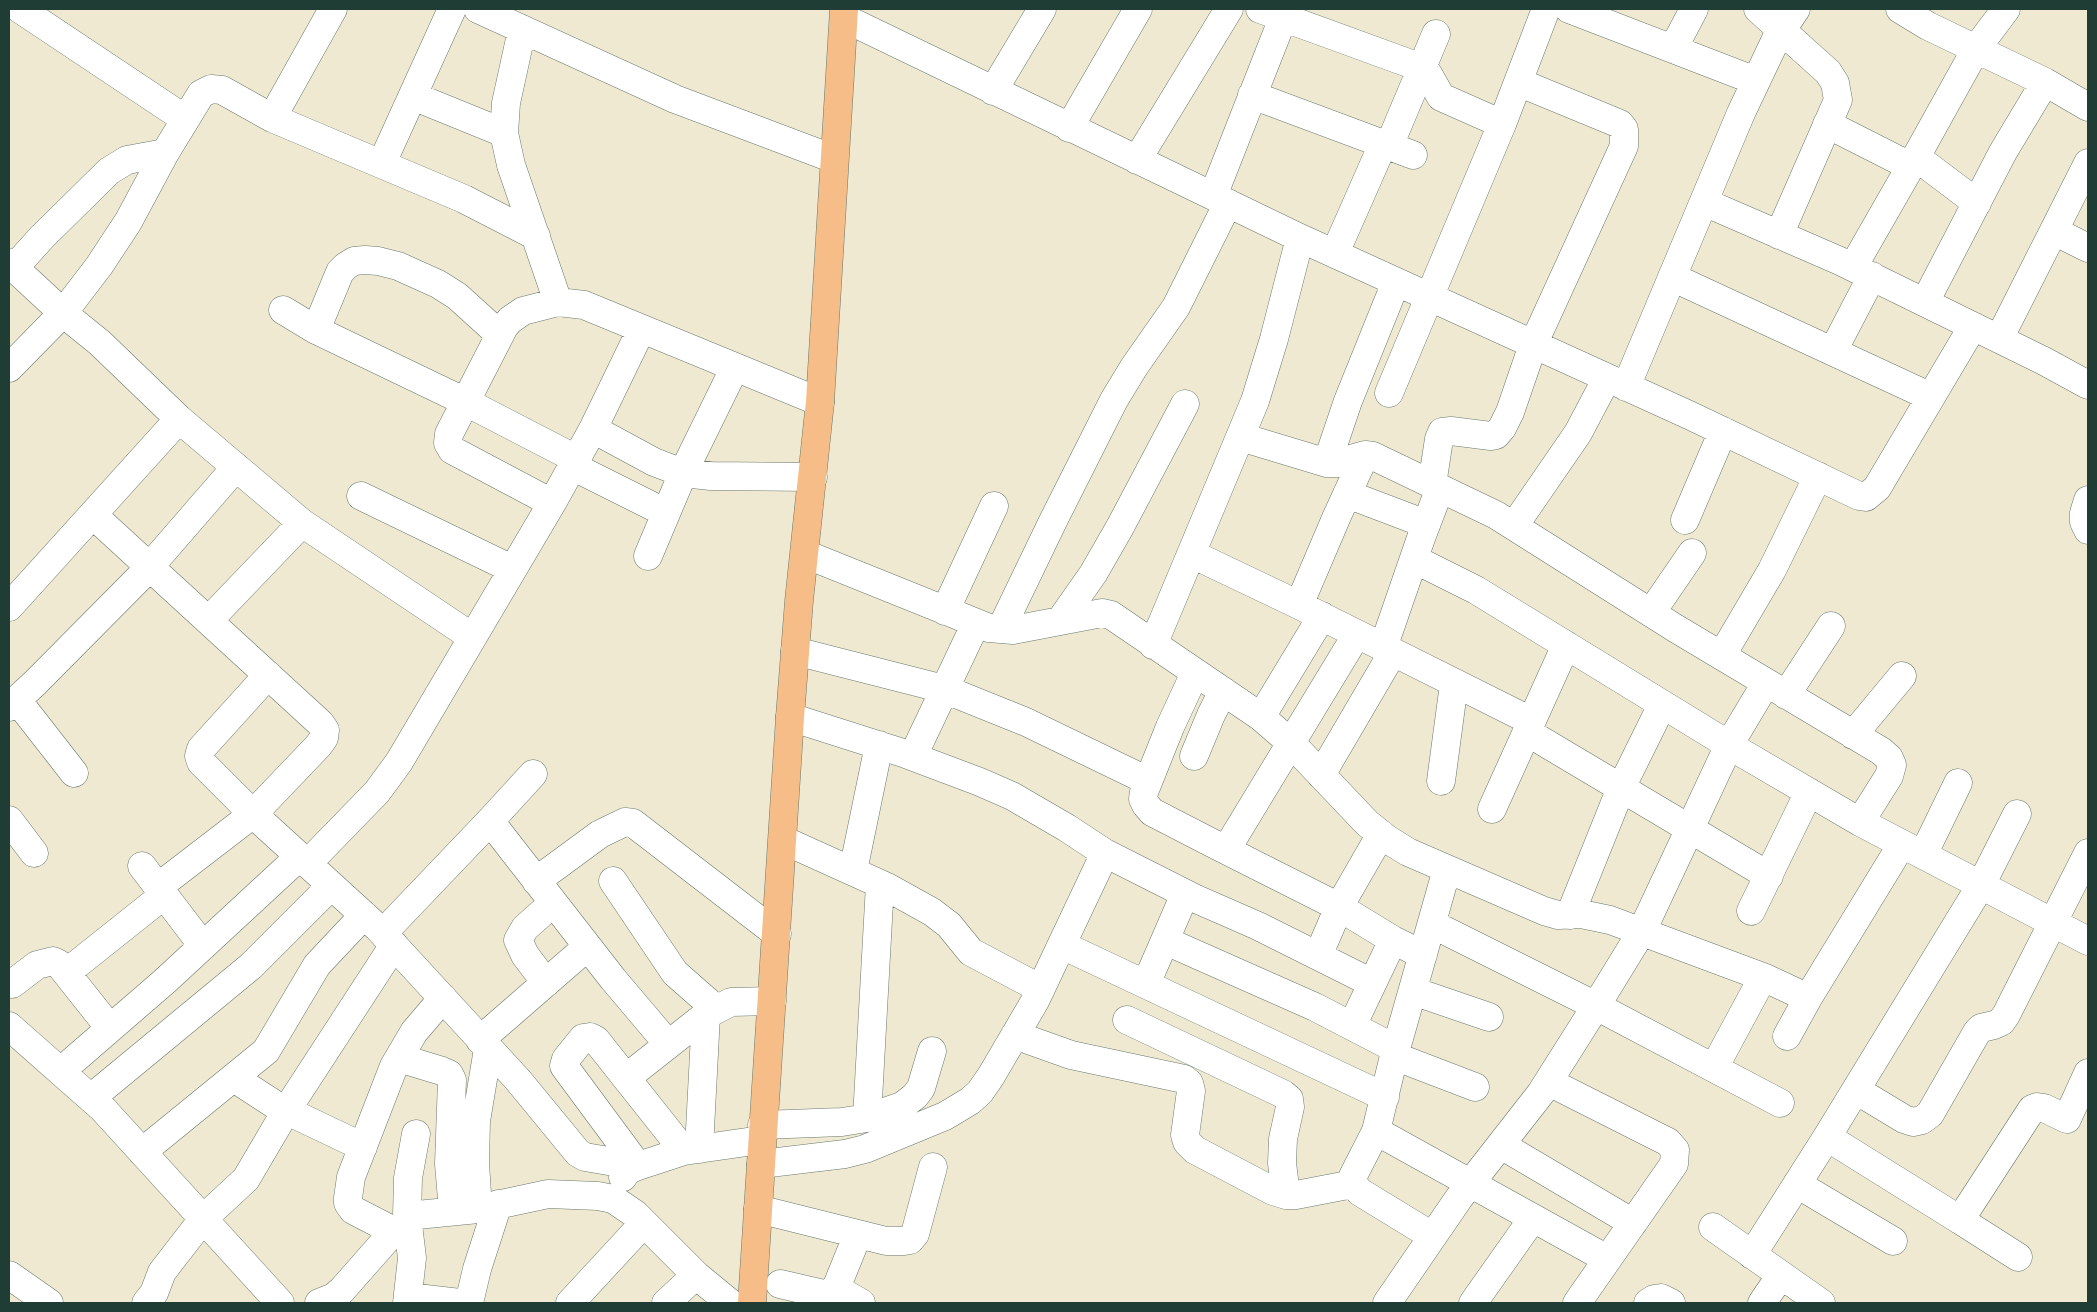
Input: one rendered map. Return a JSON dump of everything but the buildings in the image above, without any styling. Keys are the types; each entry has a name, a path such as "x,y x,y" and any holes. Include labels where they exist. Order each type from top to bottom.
{"main road":[{"path":"752,1303 794,651 820,402 844,13"}],"street":[{"path":"20,9 185,119"},
{"path":"272,118 334,9"},
{"path":"382,163 452,9"},
{"path":"478,9 511,20 675,99 834,159"},
{"path":"993,91 1042,9"},
{"path":"1069,128 1138,9"},
{"path":"1137,160 1229,9"},
{"path":"1389,393 1502,124 1546,9"},
{"path":"1569,9 1598,14 1673,49 1756,81"},
{"path":"1673,49 1694,9"},
{"path":"1758,9 1789,19 1835,83 1838,100 1779,234"},
{"path":"1900,9 1928,26 2045,82 2088,107"},
{"path":"1832,351 1862,271 1916,157 1976,49 2006,9"},
{"path":"844,13 993,91 1220,200 1723,431 1859,496 1866,497 1872,494 1974,326"},
{"path":"913,756 944,689 988,626 1053,521 1114,400 1134,367 1176,307 1220,200 1252,95 1272,14 1422,68 1428,74 1441,97 1502,124"},
{"path":"1514,526 1578,433 1616,382 1672,278 1756,81 1789,19"},
{"path":"511,20 504,134 511,165 558,302"},
{"path":"1335,253 1395,149 1422,68 1436,34"},
{"path":"1321,775 1388,650 1436,487 1439,439 1442,432 1451,431 1491,436 1496,435 1502,428 1533,345 1620,156 1625,135 1624,129 1620,124 1518,82"},
{"path":"1925,302 2004,152 2045,82"},
{"path":"9,368 63,313 116,242 200,94 216,88 272,118 464,199 536,236"},
{"path":"1252,95 1395,149"},
{"path":"413,96 504,134"},
{"path":"1827,124 1900,161 1908,162 1916,157"},
{"path":"165,153 127,160 109,171 12,266 63,313 100,343 179,419 302,524 472,637"},
{"path":"1916,157 1977,202"},
{"path":"1999,339 2088,162"},
{"path":"1704,202 1862,271 2088,385"},
{"path":"2054,230 2088,248"},
{"path":"1152,645 1255,401 1274,339 1300,238"},
{"path":"316,330 340,272 354,262 365,260 398,266 438,284 457,296 500,335"},
{"path":"1672,278 1931,396"},
{"path":"1327,463 1348,401 1396,282"},
{"path":"552,503 449,446 447,439 500,335 510,320 523,311 558,302 584,305 820,402"},
{"path":"284,310 316,330 466,402 666,513"},
{"path":"61,1071 109,1027 303,861 367,802 388,778 552,503 593,429 641,330"},
{"path":"648,556 683,473 734,367"},
{"path":"1060,621 1092,574 1120,527 1185,404"},
{"path":"9,607 179,419"},
{"path":"593,429 654,462 683,473 711,476 813,477"},
{"path":"1685,520 1723,431"},
{"path":"1241,437 1327,463 1365,455 1373,456 1496,515 1651,613 1881,751 1889,758 1892,765 1890,776 1860,822"},
{"path":"1261,717 1311,610 1347,494 1365,455"},
{"path":"74,773 13,703 151,566 236,468"},
{"path":"1722,655 1772,570 1818,476"},
{"path":"1347,494 1426,524"},
{"path":"361,496 512,569"},
{"path":"2088,500 2084,512 2084,522 2088,530"},
{"path":"945,611 994,506"},
{"path":"66,973 155,883 253,814 318,746 325,734 325,730 320,723 93,514"},
{"path":"209,620 302,524"},
{"path":"1651,613 1692,553"},
{"path":"805,554 945,611 988,626 1013,630 1102,613 1111,615 1152,645 1261,717 1291,743 1367,823 1408,852 1544,911 1558,915 1596,916 1642,931 1763,977 1808,998"},
{"path":"1192,554 1311,610 1454,684 1529,727 1621,788 1768,876"},
{"path":"1414,559 1476,590 1728,745 1860,822 2088,941"},
{"path":"1387,1303 1471,1182 1549,1082 1642,931 1728,745 1831,626"},
{"path":"1226,850 1357,634"},
{"path":"1492,809 1566,646"},
{"path":"794,651 944,689 1026,722 1148,781"},
{"path":"1195,673 1148,781 1143,800 1152,812 1339,907 1393,940 1423,955"},
{"path":"268,675 202,749 199,756 201,762 253,814 380,931 518,1080 578,1153 585,1157 638,1166"},
{"path":"1853,735 1902,676"},
{"path":"1441,781 1454,684"},
{"path":"1194,756 1223,691"},
{"path":"1570,915 1621,788 1662,704"},
{"path":"790,716 913,756 1012,796 1105,853 1185,894 1258,926 1372,983"},
{"path":"853,871 879,745"},
{"path":"142,1152 266,1051 316,965 380,931 490,821 533,774"},
{"path":"1787,1036 1808,998 1958,783"},
{"path":"1751,911 1809,792"},
{"path":"1752,1254 1827,1137 1981,885 2017,814"},
{"path":"9,820 34,853"},
{"path":"490,821 587,947 668,1044"},
{"path":"536,880 600,834 625,822 633,823 777,934"},
{"path":"1318,956 1339,907 1381,834"},
{"path":"783,840 880,884 941,918 971,952 1041,989"},
{"path":"761,1143 852,1153 902,1136 945,1116 962,1107 980,1092 1041,989 1105,853"},
{"path":"1856,1090 1904,1119 1913,1122 1922,1120 1930,1114 1976,1032 1981,1028 2001,1022 2006,1015 2088,854"},
{"path":"1432,1236 1360,1192 1353,1184 1353,1176 1376,1131 1395,1052 1447,870"},
{"path":"613,881 675,973 711,1012"},
{"path":"155,883 203,946"},
{"path":"867,1118 880,884"},
{"path":"91,1098 251,966 331,886"},
{"path":"1146,984 1185,894"},
{"path":"546,983 525,955 518,940 525,928 553,903"},
{"path":"1432,924 1596,1006 1780,1103"},
{"path":"146,1303 154,1293 162,1272 203,1219 246,1179 286,1111 380,931"},
{"path":"1166,940 1315,1007 1352,1026 1395,1052 1475,1087"},
{"path":"1352,1026 1393,940"},
{"path":"1062,945 1385,1097"},
{"path":"469,1303 477,1270 476,1121 484,1045 546,983 587,947"},
{"path":"10,988 37,965 52,961 59,964 109,1027"},
{"path":"1714,1068 1763,977"},
{"path":"1413,991 1490,1017"},
{"path":"404,1229 361,1215 353,1210 348,1203 351,1177 399,1058 414,1032 442,998"},
{"path":"626,1078 711,1012 731,1002 772,1001"},
{"path":"692,1150 711,1012"},
{"path":"1127,1020 1283,1094 1289,1099 1290,1107 1283,1139 1282,1163 1286,1195"},
{"path":"9,1026 91,1098 280,1303"},
{"path":"1015,1035 1080,1058 1184,1079 1189,1083 1191,1091 1185,1135 1187,1142 1195,1150 1273,1191 1286,1195 1313,1193 1353,1184"},
{"path":"638,1166 564,1066 576,1045 583,1038 590,1037 596,1040 626,1078 692,1150"},
{"path":"613,1199 620,1182 628,1170 638,1166 692,1150 761,1143 842,1122 867,1118 902,1106 915,1096 921,1088 932,1052"},
{"path":"399,1058 449,1074 452,1080 449,1164 476,1208"},
{"path":"1960,1220 2032,1109 2037,1107 2044,1108 2078,1123 2088,1073"},
{"path":"234,1078 286,1111 363,1147"},
{"path":"1549,1082 1668,1142 1674,1150 1674,1164 1577,1303"},
{"path":"1376,1131 1608,1259"},
{"path":"416,1134 408,1178 404,1229 412,1258 407,1300 460,1303"},
{"path":"1827,1137 2018,1257"},
{"path":"1501,1145 1633,1223"},
{"path":"758,1209 858,1234 898,1242 910,1240 915,1234 934,1167"},
{"path":"1797,1184 1893,1241"},
{"path":"319,1303 334,1297 404,1229 476,1208 548,1194 598,1196 613,1199 623,1204 696,1274 730,1303"},
{"path":"1473,1303 1534,1218"},
{"path":"570,1303 644,1223"},
{"path":"1713,1227 1821,1303"},
{"path":"833,1296 858,1234"},
{"path":"671,1301 696,1274"},
{"path":"9,1275 46,1302"},
{"path":"1762,1303 1781,1275"},
{"path":"780,1284 861,1303"},
{"path":"1648,1303 1654,1299 1661,1298 1671,1303"}]}
